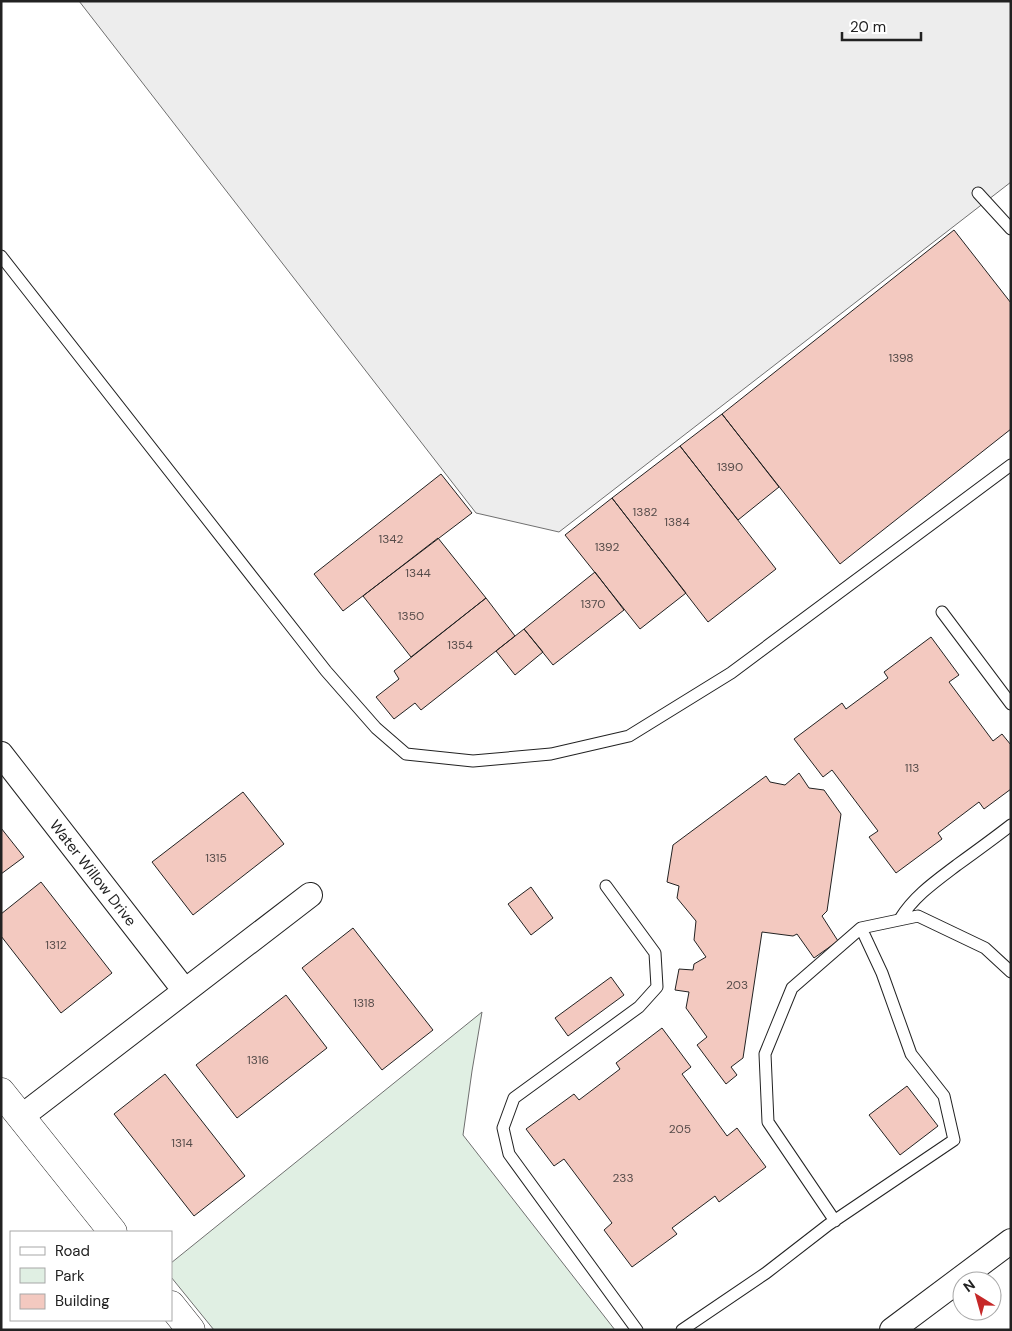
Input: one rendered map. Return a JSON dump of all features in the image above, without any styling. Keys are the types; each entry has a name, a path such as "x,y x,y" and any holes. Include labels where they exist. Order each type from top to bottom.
{"street":[{"name":"Water Willow Drive","path":"1,754 185,991"},
{"path":"21,1117 310,895"},
{"path":"1,1092 112,1231"},
{"path":"892,1330 1011,1241"},
{"path":"172,1306 191,1330"}],"lane":[{"path":"978,194 1011,229"},
{"path":"1,256 326,671 376,728 406,754 473,761 550,754 629,736 731,673 1011,465"},
{"path":"942,612 1011,704"},
{"path":"900,919 919,895 1011,825"},
{"path":"606,886 655,953 657,988 639,1007 514,1098 503,1128 509,1154 638,1330"},
{"path":"835,1221 768,1122 765,1054 792,988 861,928 918,916 985,948 1011,972"},
{"path":"682,1330 766,1273 835,1221 954,1140 944,1096 911,1054 882,973 861,928"}],"green space":[{"path":"482,1012 463,1135 615,1330 214,1330 172,1278 172,1262"}],"shaded area":[{"path":"79,1 1011,1 1011,182 559,532 476,513"}],"building":[{"path":"954,230 1011,303 1011,429 840,564 722,414"},
{"path":"722,414 779,487 738,520 680,446"},
{"path":"680,446 776,569 708,622 612,498"},
{"path":"441,474 472,513 343,611 314,574"},
{"path":"612,498 686,593 640,629 565,535"},
{"path":"438,538 486,598 411,657 363,596"},
{"path":"595,572 624,610 553,665 524,629"},
{"path":"486,598 515,636 421,710 415,703 394,719 376,697 399,679 394,671"},
{"path":"524,629 543,652 515,675 496,651"},
{"path":"931,637 959,675 949,682 993,741 1002,734 1011,745 1011,789 984,809 979,802 938,833 942,839 896,873 869,837 878,831 832,770 823,777 794,739 842,703 846,709 888,678 884,672"},
{"path":"799,773 809,788 824,790 841,814 827,911 822,916 838,941 814,958 797,934 793,936 762,932 743,1058 731,1067 737,1075 726,1084 697,1045 707,1037 686,1008 689,992 675,990 679,969 693,970 694,964 706,957 694,940 696,921 677,898 679,886 667,882 673,845 766,776 770,782 785,785"},
{"path":"243,792 284,844 193,915 152,862"},
{"path":"1,828 24,857 1,874"},
{"path":"41,882 112,973 61,1013 1,936 1,914"},
{"path":"531,887 553,918 531,935 508,904"},
{"path":"353,928 433,1030 382,1070 302,968"},
{"path":"611,977 624,995 568,1036 555,1018"},
{"path":"286,995 327,1048 237,1118 196,1065"},
{"path":"662,1028 691,1067 682,1074 727,1136 737,1128 766,1167 719,1202 715,1196 672,1228 677,1234 632,1267 604,1230 612,1223 564,1159 554,1166 526,1129 574,1094 579,1100 620,1069 616,1063"},
{"path":"165,1074 245,1176 194,1216 114,1114"},
{"path":"907,1086 938,1126 900,1155 869,1115"}]}
